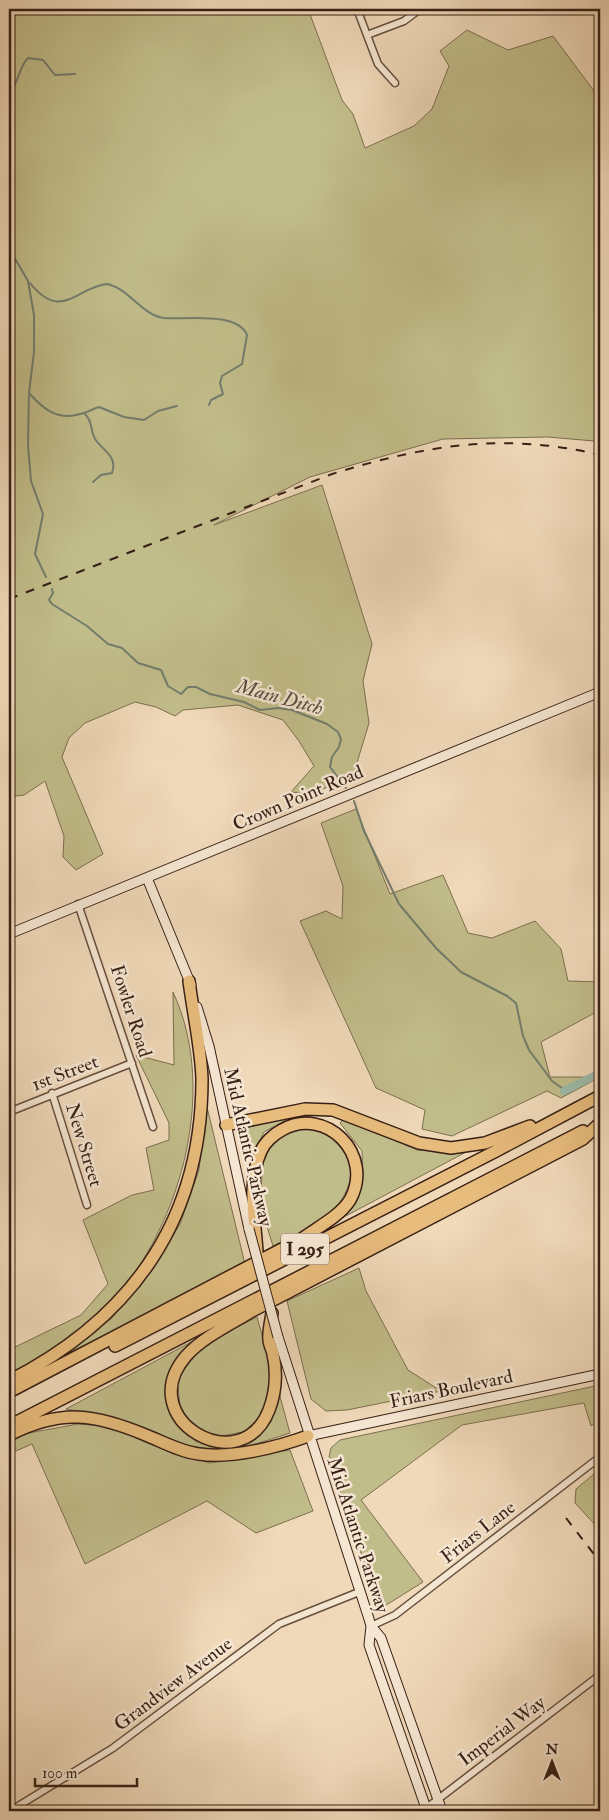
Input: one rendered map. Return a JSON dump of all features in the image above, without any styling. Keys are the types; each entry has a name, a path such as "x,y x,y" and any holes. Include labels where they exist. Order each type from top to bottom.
{"highway":[{"path":"9,1381 75,1342 108,1313 140,1276 161,1244 178,1210 196,1153 201,1103 202,1077 189,981"},
{"path":"226,1125 305,1109 333,1110 419,1143 435,1147 468,1147 506,1136 600,1088"},
{"name":"I 295","path":"9,1400 496,1152 600,1096"},
{"path":"9,1392 303,1238 332,1218 350,1200 357,1180 356,1165 351,1149 341,1136 328,1127 310,1122 292,1124 274,1134 261,1148 255,1166 252,1185 252,1228 257,1259"},
{"path":"272,1313 275,1392 268,1412 258,1428 242,1438 222,1442 202,1438 186,1428 178,1416 174,1404 172,1383 175,1373 187,1356 202,1343 252,1311 583,1140 600,1123"},
{"name":"I 295","path":"9,1426 600,1123"},
{"path":"9,1435 50,1420 81,1416 105,1419 173,1447 198,1454 214,1455 292,1442 308,1436"}],"main road":[{"name":"Crown Point Road","path":"9,934 78,904 147,878 600,692"},
{"name":"Mid Atlantic Parkway","path":"147,878 189,981 209,1046 226,1125 252,1228"},
{"path":"257,1259 272,1313"},
{"name":"Mid Atlantic Parkway","path":"273,1338 308,1436 371,1626 381,1638 442,1811"},
{"name":"Friars Boulevard","path":"308,1436 600,1374"},
{"name":"Mid Atlantic Parkway","path":"371,1626 369,1645 425,1810"}],"street":[{"path":"357,9 378,64 395,83"},
{"path":"367,35 404,21 420,9"},
{"name":"Fowler Road","path":"78,904 153,1128"},
{"name":"1st Street","path":"9,1112 52,1093 132,1063"},
{"name":"New Street","path":"52,1093 87,1205"},
{"name":"Friars Lane","path":"371,1626 395,1615 600,1457"},
{"name":"Grandview Avenue","path":"10,1811 113,1748 279,1624 359,1592"},
{"name":"Imperial Way","path":"425,1810 438,1798 600,1675"}],"shaded area":[{"path":"9,9 308,9 342,100 353,114 365,148 414,126 432,109 449,66 440,51 467,30 508,50 553,36 600,99 600,435 594,441 548,437 443,439 310,477 214,525 322,485 372,644 363,681 369,723 353,776 311,794 291,792 314,766 299,741 283,720 238,705 183,710 175,716 156,707 135,702 85,723 69,738 62,757 103,854 76,870 63,857 64,836 45,781 24,795 9,797"},
{"path":"356,809 390,894 443,875 468,933 492,938 535,921 561,949 568,981 600,982 600,1010 541,1042 550,1077 600,1077 561,1098 547,1091 452,1136 422,1129 425,1110 376,1088 300,921 326,911 342,919 343,886 321,823"},
{"path":"173,992 187,1032 193,1074 192,1117 184,1161 171,1203 153,1243 130,1280 103,1312 71,1339 9,1374 9,1350 81,1315 108,1284 83,1220 132,1195 154,1190 146,1148 169,1140 169,1123 136,1055 174,1065"},
{"path":"206,1103 245,1264 67,1354 112,1318 154,1267 180,1224 199,1170"},
{"path":"295,1115 264,1132 250,1161 243,1129"},
{"path":"344,1119 417,1150 468,1151 342,1218 363,1178 362,1151 340,1123"},
{"path":"299,1127 327,1133 345,1144 350,1153 352,1163 349,1184 345,1194 328,1216 313,1226 273,1246 261,1207 262,1165 273,1141"},
{"path":"359,1268 366,1291 408,1370 441,1391 347,1410 326,1411 311,1399 287,1301"},
{"path":"257,1317 269,1360 271,1391 259,1418 243,1432 216,1437 192,1428 180,1405 177,1379 197,1353 210,1341"},
{"path":"193,1341 175,1364 167,1385 167,1404 177,1423 195,1441 217,1447 249,1443 271,1422 279,1393 290,1433 256,1444 219,1451 180,1444 124,1421 66,1409"},
{"path":"600,1385 600,1419 591,1426 584,1403 462,1425 361,1500 423,1582 383,1607 354,1536 329,1457 331,1448 340,1440"},
{"path":"78,1424 104,1426 209,1463 290,1450 313,1511 256,1533 207,1501 85,1564 32,1444 9,1454 9,1442 23,1434"},
{"path":"600,1469 600,1530 575,1503 576,1489"}],"waterway":[{"path":"9,93 28,58 43,60 55,75 75,74"},
{"name":"Main Ditch","path":"9,248 28,281 34,315 34,352 29,393 28,445 31,481 43,514 35,554 46,577"},
{"path":"30,283 41,295 51,300 61,301 97,286 108,284 123,291 142,308 156,316 164,318 210,318 233,322 241,327 247,335 242,364 222,376 220,383 223,394 211,400 209,405"},
{"path":"29,393 45,409 65,416 72,416 99,407 124,417 144,420 158,411 177,406"},
{"path":"84,413 89,419 93,436 109,454 113,462 112,473 101,475 93,482"},
{"name":"Main Ditch","path":"52,589 53,593 49,600 52,604 87,626 108,644 122,648 138,663 161,670 168,686 181,694 188,687 196,687 210,694 244,702 260,710 278,708 292,710 327,724 338,732 341,739 339,747 332,757 330,767 346,788"},
{"name":"Main Ditch","path":"354,801 364,831 399,904 436,948 461,972 507,996 516,1003 523,1036 529,1050 552,1081 569,1093"},
{"path":"564,1091 600,1073"}],"railway":[{"path":"9,599 332,474 366,464 433,449 498,443 531,444 600,455"},
{"path":"566,1518 600,1562"}]}
